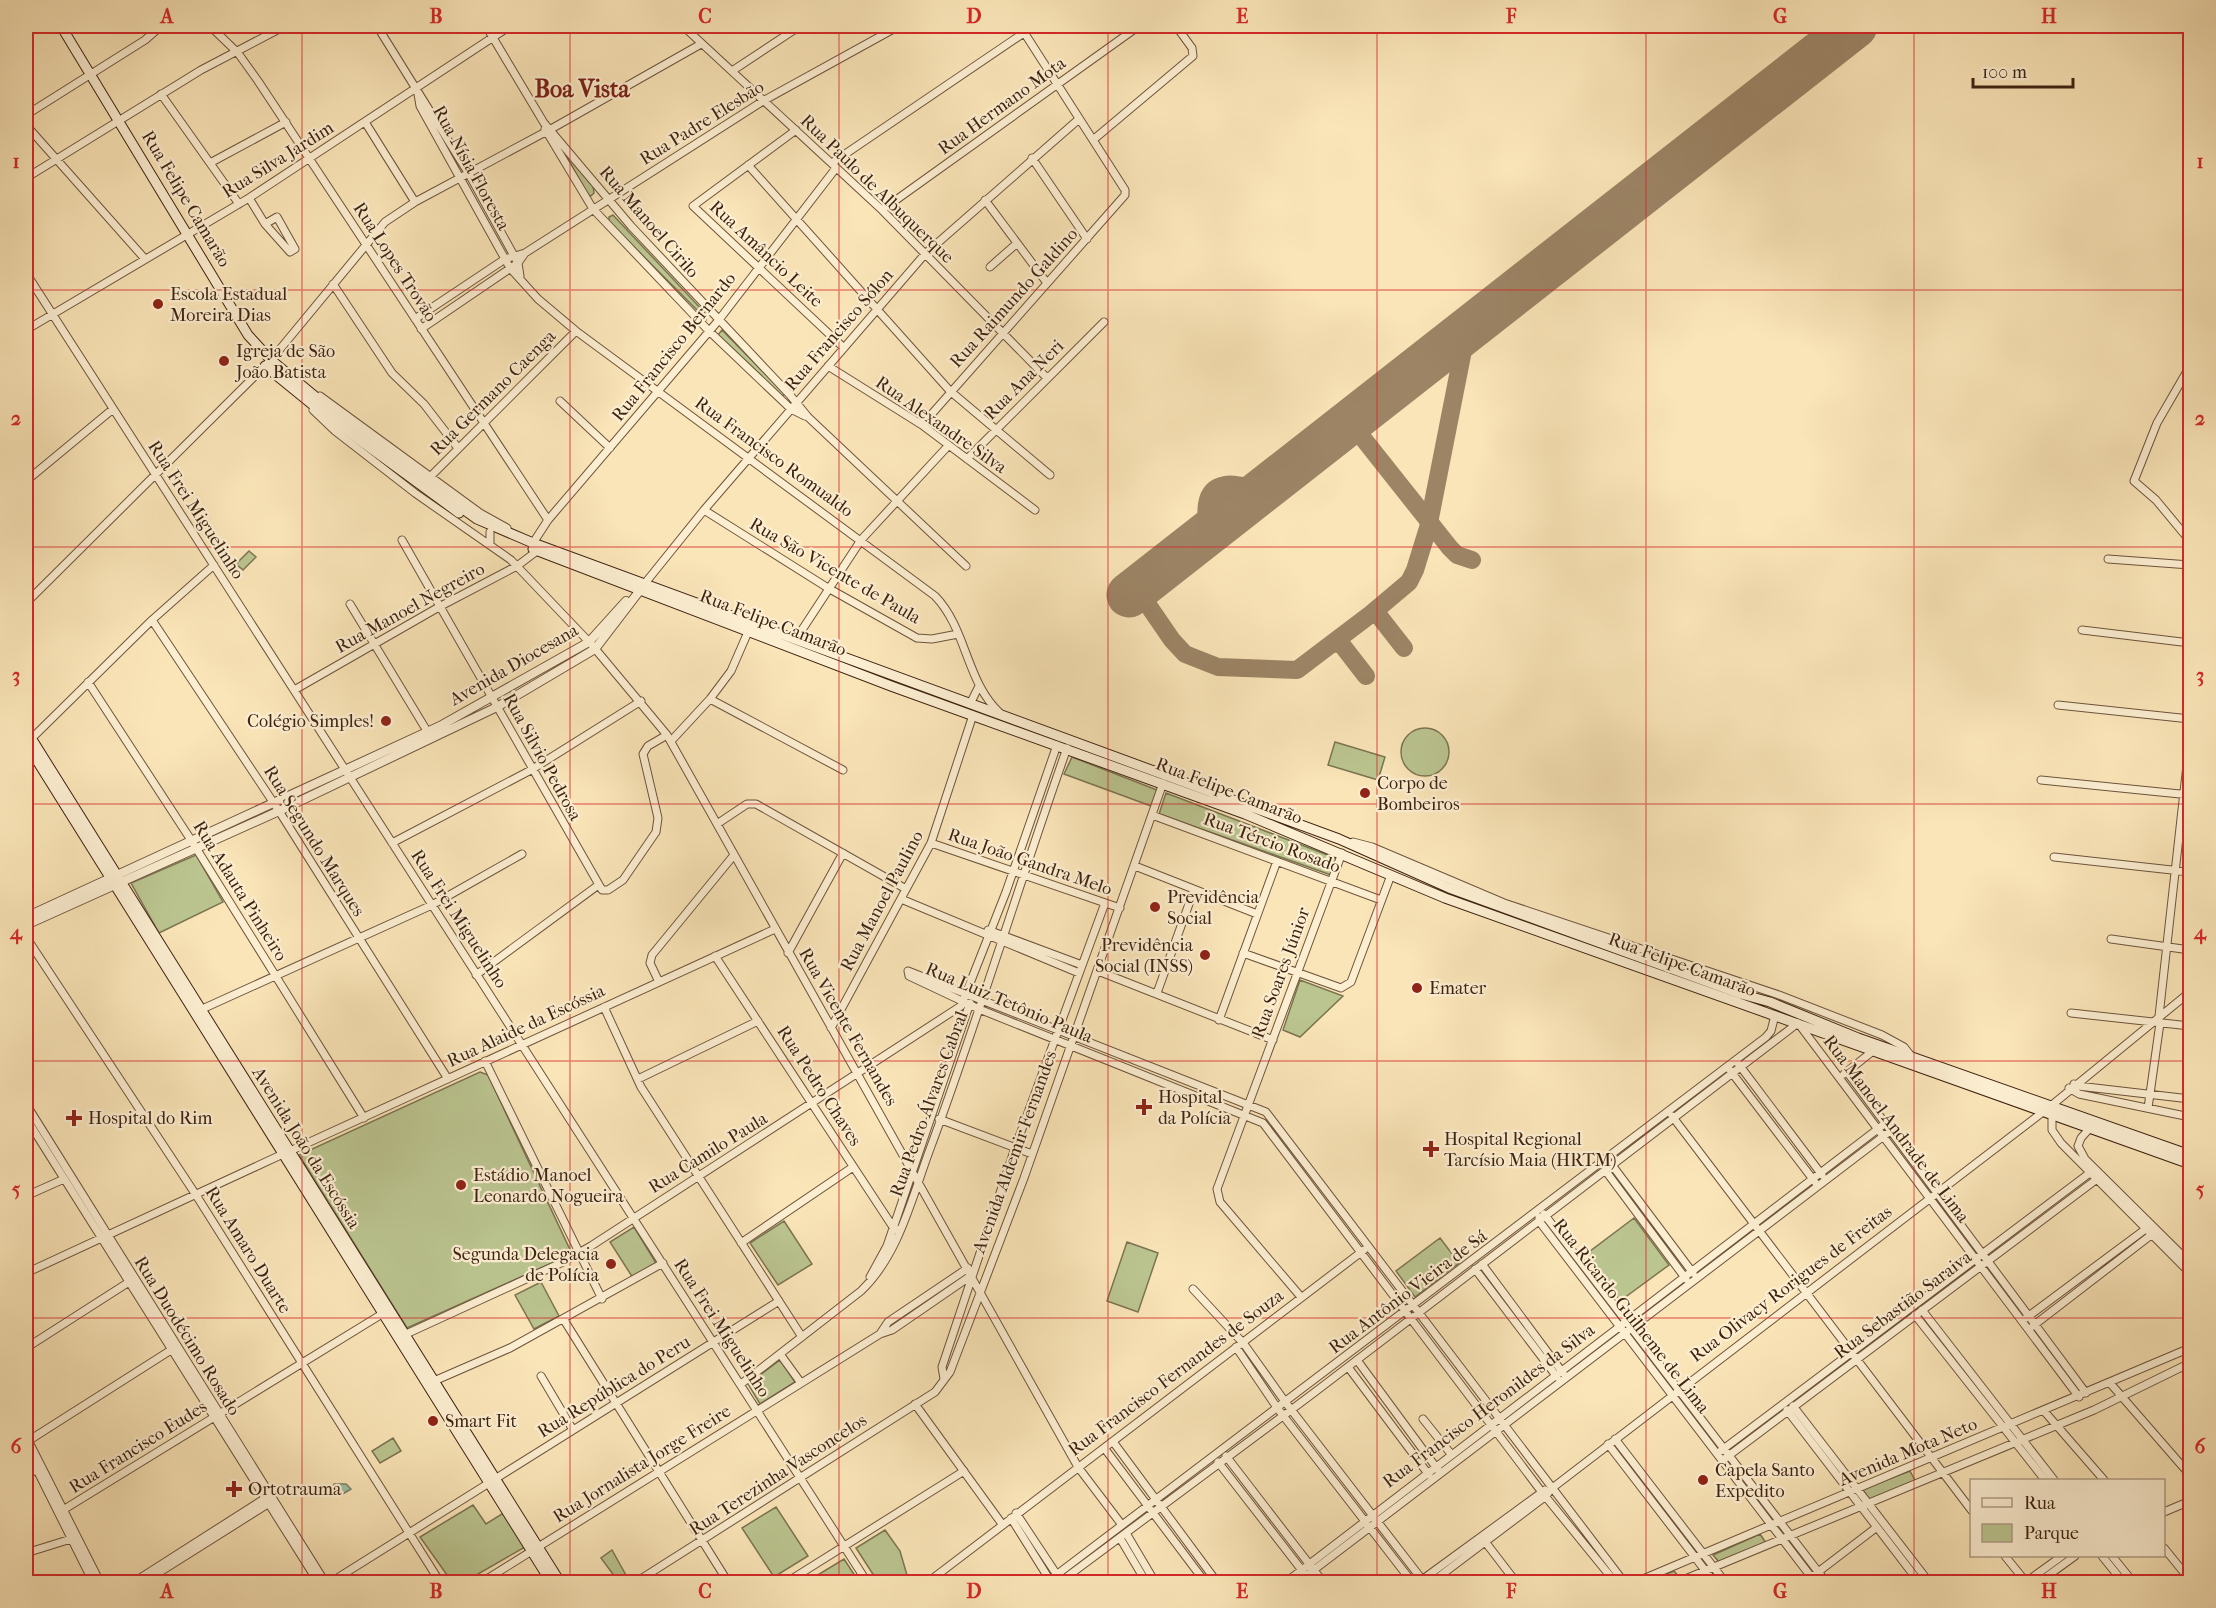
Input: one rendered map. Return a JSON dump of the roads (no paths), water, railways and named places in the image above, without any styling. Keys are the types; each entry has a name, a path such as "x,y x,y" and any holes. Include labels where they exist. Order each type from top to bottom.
{"main road":[{"name":"Rua Felipe Camarão","path":"61,26 248,335 268,363 327,411 490,532 751,627 820,659 867,677 1224,806 1342,853 1445,898 1797,1023 2051,1117 2090,1128 2190,1164"},
{"name":"Rua Felipe Camarão","path":"476,521 535,547"},
{"name":"Rua Felipe Camarão","path":"641,587 734,626 751,627 796,639 1342,840 1424,878 2190,1155"},
{"path":"734,626 723,620 723,617 728,615 751,627"},
{"path":"820,659 843,665 845,660 835,654"},
{"path":"867,677 858,672 859,668 896,676"},
{"name":"Avenida João da Escóssia","path":"26,730 28,741 286,1153 434,1382 492,1481"},
{"path":"1224,806 1240,811 1245,810 1245,806 1235,800"},
{"path":"1342,853 1366,860 1368,855 1358,848"},
{"path":"1391,875 1393,868 1396,867 1424,878"},
{"name":"Avenida João da Escóssia","path":"115,880 200,1010 382,1314 535,1549 560,1582"},
{"path":"1775,1016 1777,1009 1782,1008 1823,1023"},
{"name":"Avenida João da Escóssia","path":"535,1549 551,1582"}],"street":[{"path":"26,115 145,39 161,26"},
{"name":"Rua Lopes Trovão","path":"210,26 238,53 311,158 548,520"},
{"path":"26,178 201,70 238,53 285,26"},
{"name":"Rua Nísia Floresta","path":"376,26 469,174 514,255"},
{"name":"Rua Manoel Cirilo","path":"486,26 593,209 709,332 791,409 808,417"},
{"name":"Rua Silva Jardim","path":"26,330 249,198 510,26"},
{"name":"Rua Paulo de Albuquerque","path":"683,26 882,210 1047,378"},
{"path":"732,72 800,26"},
{"name":"Rua Padre Elesbão","path":"421,329 518,263 525,253 763,101 899,26"},
{"name":"Rua Francisco Bernardo","path":"535,547 548,520 718,321 834,165 1022,29 1034,26"},
{"name":"Rua Hermano Mota","path":"882,210 1139,26"},
{"path":"1022,29 1093,140 1190,60 1194,52 1176,26"},
{"path":"26,603 268,363 365,243 385,222 415,202 548,131 701,44"},
{"name":"Rua Nísia Floresta","path":"417,88 420,106 505,259"},
{"path":"161,94 239,204"},
{"name":"Rua Francisco Sólon","path":"641,587 748,458 925,254 1079,119"},
{"path":"210,164 286,122"},
{"path":"365,122 415,202"},
{"path":"26,125 145,259"},
{"path":"796,130 748,165 950,391 1050,475"},
{"name":"Rua Manoel Cirilo","path":"548,131 718,321 797,402 808,417 966,566"},
{"name":"Rua Raimundo Galdino","path":"922,425 1123,199 1125,190 1093,140"},
{"path":"1032,158 1087,239"},
{"name":"Rua Amâncio Leite","path":"748,165 693,206 844,348"},
{"path":"249,198 265,224 290,252 295,249 277,217 265,224"},
{"path":"985,200 1047,283"},
{"path":"990,267 1016,244"},
{"name":"Rua Padre Elesbão","path":"415,319 505,259 525,253"},
{"name":"Rua Francisco Romualdo","path":"514,255 520,276"},
{"name":"Rua Francisco Romualdo","path":"505,259 510,268 520,276 538,299 576,331 861,540 941,603 958,634 979,686 1002,715"},
{"name":"Rua Frei Miguelinho","path":"26,273 154,474 296,689 476,975 867,1582"},
{"path":"333,284 392,373 424,404 458,448"},
{"name":"Rua Ana Neri","path":"967,459 1104,322"},
{"name":"Rua Germano Caenga","path":"430,476 576,331"},
{"name":"Rua Alexandre Silva","path":"828,366 922,425 1035,510"},
{"path":"2190,366 2157,423 2134,481 2156,500 2190,540"},
{"name":"Rua Felipe Camarão","path":"292,383 430,476 480,513 535,547"},
{"name":"Rua Felipe Camarão","path":"292,383 335,431 415,493 518,566"},
{"path":"560,400 610,448"},
{"path":"26,481 113,409"},
{"path":"796,639 861,540 948,446"},
{"name":"Rua São Vicente de Paula","path":"704,510 828,588 917,638 958,634"},
{"path":"489,544 490,532"},
{"name":"Rua Silvio Pedrosa","path":"402,540 597,886"},
{"name":"Rua Manoel Negreiro","path":"296,689 439,607 518,566 535,547"},
{"path":"2108,559 2190,565"},
{"path":"28,741 152,620 214,565"},
{"name":"Rua Vicente Fernandes","path":"518,566 641,701 669,738 1078,1467 1122,1525"},
{"name":"Avenida Diocesana","path":"26,925 193,844 273,802 427,731 442,730 497,708 592,646 641,587"},
{"path":"350,604 427,731"},
{"name":"Rua Segundo Marques","path":"152,620 279,811 448,1079"},
{"path":"476,975 597,886 607,891 623,880 656,832 658,818 643,754 648,746 669,738 710,699 731,671 751,627"},
{"path":"2082,630 2190,643"},
{"name":"Avenida Diocesana","path":"193,844 279,811 350,777 442,730 492,699 592,646"},
{"name":"Rua Adauta Pinheiro","path":"88,682 277,976 364,1118"},
{"path":"970,704 979,686"},
{"path":"710,699 843,770"},
{"path":"392,843 531,770 641,701"},
{"path":"2058,705 2190,719"},
{"name":"Rua Manoel Paulino","path":"831,1028 931,843 973,715"},
{"path":"2148,1108 2160,1020 2166,947 2187,794 2190,738"},
{"name":"Rua Pedro Álvares Cabral","path":"896,1229 967,1001 1057,745"},
{"name":"Rua Pedro Álvares Cabral","path":"741,1384 861,1291 880,1270 941,1120 1067,748"},
{"path":"2041,780 2187,794"},
{"name":"Avenida Aldemir Fernandes","path":"935,1392 950,1372 1032,1154 1163,783"},
{"path":"717,824 747,804 756,804 906,889"},
{"name":"Rua Tércio Rosado","path":"1152,816 1381,900"},
{"name":"Rua Felipe Camarão","path":"1342,840 1372,847 1504,903 1779,995 1882,1035 1904,1047 1911,1056"},
{"name":"Rua João Gandra Melo","path":"931,843 1120,908"},
{"path":"788,953 843,853"},
{"name":"Rua Soares Júnior","path":"1301,1297 1220,1202 1217,1189 1342,853"},
{"path":"200,1010 432,905 522,854"},
{"path":"659,982 650,963 652,956 734,855"},
{"path":"2054,857 2190,872"},
{"path":"1219,1020 1277,861"},
{"path":"1135,866 1257,914"},
{"path":"1243,953 1341,988 1351,982 1391,875"},
{"name":"Avenida Diocesana","path":"26,917 115,880"},
{"path":"1157,993 1194,890"},
{"path":"901,899 1081,969"},
{"path":"944,1379 942,1367 970,1271 1105,903"},
{"name":"Rua Alaide da Escóssia","path":"26,1273 775,929"},
{"name":"Rua Amaro Duarte","path":"26,937 196,1196 440,1582"},
{"path":"2111,939 2190,950"},
{"name":"Rua Pedro Chaves","path":"715,956 896,1229"},
{"name":"Rua Luiz Tetônio Paula","path":"1316,1191 1274,1136 1257,1119 979,1009 967,1001 910,970 907,972 909,976 967,1001 981,1000 1262,1109 1275,1122 1323,1187"},
{"path":"1098,971 1273,1040"},
{"path":"2160,1020 2190,992"},
{"name":"Rua Pedro Álvares Cabral","path":"955,1011 967,1001"},
{"path":"604,1007 638,1079 802,1337"},
{"name":"Rua Camilo Paula","path":"404,1335 579,1253 633,1217 699,1178 955,1011"},
{"path":"2071,1013 2151,1022 2160,1020 2190,1026"},
{"name":"Rua Antônio Vieira de Sá","path":"1049,1582 1060,1580 1123,1536 1158,1505 1357,1360 1412,1312 1539,1212 1730,1069 1766,1037 1771,1031 1775,1016"},
{"path":"638,1079 758,1021"},
{"name":"Rua Olivacy Rorigues de Freitas","path":"1551,1489 2040,1113 2048,1104 2151,1022"},
{"name":"Rua Antônio Vieira de Sá","path":"1737,1063 1797,1023"},
{"name":"Rua Manoel Andrade de Lima","path":"1797,1023 1843,1075 1880,1127 1882,1137 1975,1260 2086,1393"},
{"path":"1843,1075 1874,1051"},
{"path":"485,1061 602,1299"},
{"path":"1737,1063 1826,1180"},
{"path":"1730,1069 1818,1186"},
{"path":"2070,1088 2190,1099"},
{"path":"2070,1088 2079,1094 2190,1117"},
{"name":"Rua Duodécimo Rosado","path":"26,1104 104,1236 318,1582"},
{"path":"2048,1104 2055,1136 2154,1233 2190,1273"},
{"path":"1671,1115 1970,1510"},
{"name":"Rua Antônio Vieira de Sá","path":"1225,1455 1278,1409 1482,1264 1612,1165 1671,1115"},
{"path":"932,1117 1032,1154"},
{"name":"Rua Duodécimo Rosado","path":"26,1118 64,1179 104,1236 171,1350 216,1416"},
{"name":"Rua Manoel Andrade de Lima","path":"1880,1127 1889,1132 1936,1192 1987,1261 2025,1319"},
{"name":"Rua Francisco Heronildes da Silva","path":"1311,1568 1370,1529 1500,1429 1626,1320 1880,1127"},
{"path":"2090,1128 2081,1138 2078,1146 2092,1171"},
{"name":"Rua Francisco Heronildes da Silva","path":"1298,1582 1364,1521 1427,1472 1497,1419 1624,1333 1889,1132"},
{"path":"1787,1145 1795,1139"},
{"path":"1612,1165 1688,1274 1689,1283"},
{"path":"741,1243 853,1167"},
{"path":"1605,1170 1688,1274 1696,1278"},
{"name":"Rua Sebastião Saraiva","path":"1718,1453 1902,1320 1982,1254 2092,1171"},
{"name":"Rua Sebastião Saraiva","path":"1902,1320 1919,1312 2099,1178"},
{"path":"26,1196 64,1179"},
{"path":"1615,1582 1583,1537 1551,1489 1500,1429 1491,1424 1412,1312 1369,1247 1323,1187 1316,1191 1362,1252 1412,1312 1497,1419 1500,1429 1544,1493 1583,1537 1624,1582"},
{"name":"Rua Ricardo Guilheme de Lima","path":"1810,1581 1726,1457 1724,1448 1546,1215 1539,1212 1539,1221 1624,1333 1718,1453 1726,1457 1826,1582"},
{"path":"2025,1319 2148,1227"},
{"path":"2154,1233 2190,1263"},
{"path":"2032,1327 2154,1233"},
{"path":"1728,1243 1733,1250"},
{"name":"Rua Francisco Fernandes de Souza","path":"928,1582 1236,1349 1240,1341 1369,1247"},
{"path":"434,1382 501,1353 602,1299 663,1263"},
{"path":"1482,1264 1520,1314 1560,1376"},
{"path":"1475,1269 1560,1376"},
{"name":"Rua Jornalista Jorge Freire","path":"482,1582 880,1334 892,1330 970,1271"},
{"path":"2088,1272 2094,1279"},
{"path":"26,1348 129,1282"},
{"path":"1193,1289 1240,1341 1421,1582 1462,1550 1483,1539 1551,1489"},
{"name":"Rua República do Peru","path":"331,1582 779,1301"},
{"path":"1919,1312 2008,1427 2044,1479"},
{"name":"Rua Francisco Eudes","path":"63,1510 382,1314"},
{"path":"1513,1319 1520,1314"},
{"path":"564,1320 728,1582"},
{"name":"Rua Manoel Andrade de Lima","path":"2032,1327 2079,1397"},
{"name":"Avenida Mota Neto","path":"1636,1582 2008,1427 2190,1348"},
{"path":"1236,1349 1283,1416 1412,1582"},
{"path":"93,1582 26,1442 171,1350"},
{"path":"780,1354 801,1383"},
{"path":"2178,1354 2189,1365"},
{"name":"Rua Sebastião Saraiva","path":"1726,1457 1854,1356"},
{"path":"1357,1360 1441,1474"},
{"name":"Avenida Mota Neto","path":"1678,1582 1783,1541 2057,1426 2189,1365"},
{"path":"1348,1367 1433,1480"},
{"path":"541,1376 573,1430"},
{"path":"2110,1383 2190,1475"},
{"name":"Rua Terezinha Vasconcelos","path":"636,1582 935,1392"},
{"path":"915,1404 1002,1524"},
{"path":"1790,1408 1854,1491 1929,1582"},
{"path":"2044,1411 2103,1479"},
{"path":"1423,1419 1451,1454"},
{"path":"1708,1440 1714,1435"},
{"path":"1615,1439 1725,1582"},
{"path":"2019,1442 2053,1479"},
{"path":"1114,1443 1217,1582"},
{"path":"1608,1444 1714,1582"},
{"path":"1105,1449 1205,1582"},
{"path":"1225,1455 1323,1582"},
{"path":"1217,1461 1306,1576"},
{"path":"38,1467 100,1582"},
{"path":"26,1468 38,1467"},
{"path":"26,1474 38,1467"},
{"path":"787,1582 964,1471"},
{"path":"134,1582 268,1500"},
{"path":"144,1582 268,1500"},
{"name":"Rua Duodécimo Rosado","path":"268,1500 325,1582"},
{"path":"2165,1511 2190,1501"},
{"path":"1254,1510 1262,1503"},
{"path":"1657,1508 1664,1503"},
{"path":"1866,1506 1877,1527 1919,1582"},
{"name":"Rua Antônio Vieira de Sá","path":"1060,1580 1122,1525 1151,1511"},
{"path":"1013,1516 1060,1580"},
{"path":"1013,1516 1049,1582"},
{"path":"1810,1581 1818,1572 1877,1527"},
{"path":"1123,1536 1146,1582"},
{"path":"1123,1536 1155,1582"},
{"path":"26,1553 71,1539"},
{"path":"1432,1582 1467,1557 1483,1539"},
{"path":"1483,1539 1516,1582"},
{"path":"1462,1550 1467,1557"},
{"path":"2165,1550 2190,1580"},
{"path":"2006,1557 2026,1582 2061,1557"},
{"path":"2039,1582 2074,1557"},
{"path":"2103,1557 2123,1582"},
{"path":"2113,1557 2133,1582"},
{"name":"Rua Francisco Heronildes da Silva","path":"1286,1582 1306,1576"}],"place":[{"name":"Escola Estadual Moreira Dias","path":"158,304"},
{"name":"Igreja de São João Batista","path":"224,361"},
{"name":"Colégio Simples!","path":"386,721"},
{"name":"Corpo de Bombeiros","path":"1365,793"},
{"name":"Previdência Social","path":"1155,907"},
{"name":"Previdência Social (INSS)","path":"1205,955"},
{"name":"Emater","path":"1417,988"},
{"name":"Hospital da Polícia","path":"1144,1107"},
{"name":"Hospital do Rim","path":"74,1118"},
{"name":"Hospital Regional Tarcísio Maia (HRTM)","path":"1431,1149"},
{"name":"Estádio Manoel Leonardo Nogueira","path":"461,1185"},
{"name":"Segunda Delegacia de Polícia","path":"611,1264"},
{"name":"Smart Fit","path":"433,1421"},
{"name":"Capela Santo Expedito","path":"1703,1480"},
{"name":"Ortotrauma","path":"234,1489"}],"district":[{"name":"Boa Vista","path":"582,89"}]}
